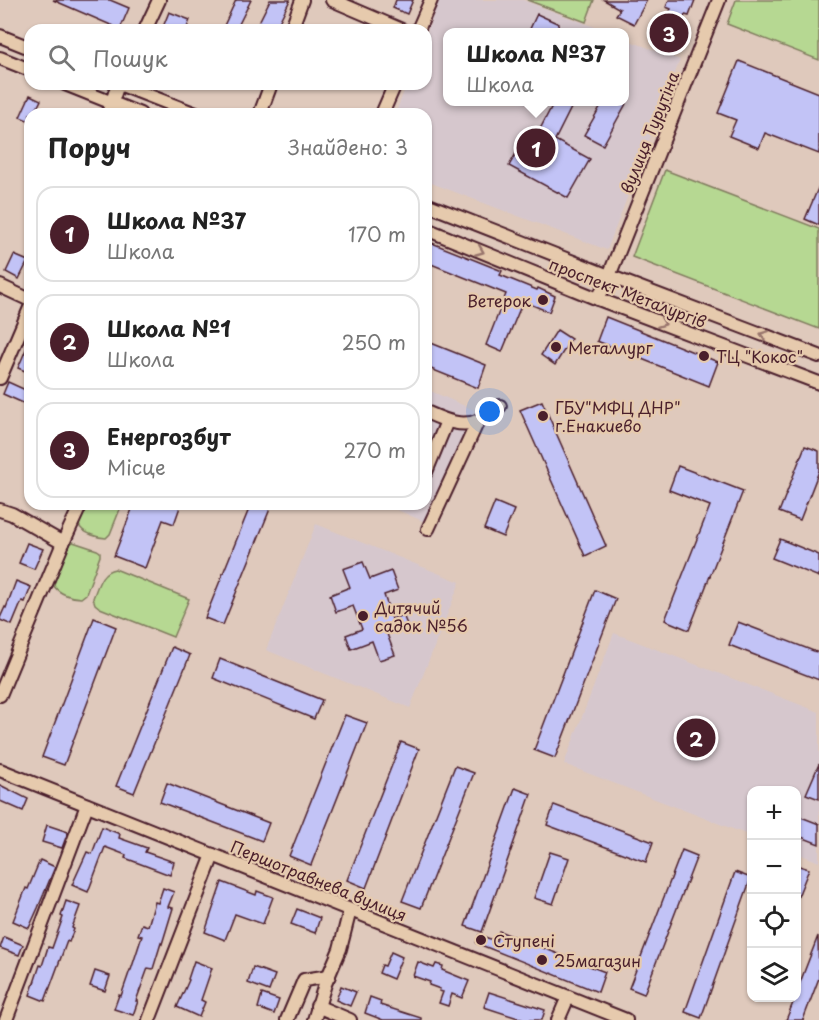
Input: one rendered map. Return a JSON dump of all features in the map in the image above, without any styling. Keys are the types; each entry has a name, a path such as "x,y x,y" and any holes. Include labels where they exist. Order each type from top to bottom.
{"street":[{"path":"148,24 159,0"},
{"path":"293,24 303,0"},
{"path":"332,0 388,24"},
{"path":"421,24 431,0"},
{"name":"вулиця Турутіна","path":"598,299 719,0"},
{"path":"0,36 24,46"},
{"path":"0,58 24,68"},
{"path":"76,90 110,108 117,90"},
{"path":"134,90 181,108"},
{"path":"262,108 269,90"},
{"path":"385,108 392,90"},
{"name":"проспект Металургів","path":"432,206 819,356"},
{"name":"проспект Металургів","path":"432,232 598,299 819,383"},
{"path":"0,286 24,297"},
{"path":"0,378 24,322"},
{"path":"432,415 447,422 468,424 478,421 500,406"},
{"path":"428,529 478,421"},
{"path":"432,458 447,422"},
{"path":"0,510 12,513 63,543"},
{"path":"0,695 78,510"},
{"name":"Першотравнева вулиця","path":"0,770 626,1020"},
{"path":"6,1020 87,805"},
{"path":"149,1020 213,855"},
{"path":"314,1020 340,949 350,910"},
{"path":"287,1020 304,980 329,976"},
{"path":"558,1020 568,997"},
{"path":"318,1006 350,1020"}],"shaded area":[{"path":"439,0 523,0 597,28 443,28 443,106 629,106 629,41 680,60 607,250 432,183 432,108 397,108 405,90 432,90 432,24 430,24"},
{"path":"432,392 474,410 432,506"},
{"path":"398,510 430,510 425,522"},
{"name":"Дитячий садок №56","path":"316,524 460,582 410,708 266,650"},
{"path":"614,633 819,712 819,862 801,855 801,786 747,786 747,834 564,764"}],"green space":[{"path":"527,0 594,0 586,22"},
{"path":"736,0 819,0 819,60 727,24"},
{"path":"665,170 819,229 819,329 632,257"},
{"path":"84,510 120,510 110,534 106,538 85,532 79,526"},
{"path":"73,542 100,552 86,594 81,598 66,595 54,586 69,545"},
{"path":"115,569 189,599 173,637 95,604 93,598 101,580 106,573"}],"building":[{"path":"53,0 110,0 129,8 122,24 108,24"},
{"path":"236,0 251,0 239,24 225,24"},
{"path":"270,0 290,0 278,24 258,24"},
{"path":"396,0 413,0 407,14 393,8"},
{"path":"604,0 647,0 634,24 616,15 620,9"},
{"path":"669,0 695,0 689,16 685,15 670,48 656,42 671,9 666,7"},
{"path":"169,12 190,20 188,24 164,24"},
{"path":"537,14 559,24 557,28 530,28"},
{"path":"739,61 819,93 819,154 765,133 759,148 729,136 736,120 718,113"},
{"path":"30,95 41,100 37,108 24,108"},
{"path":"552,106 572,106 555,140 590,159 568,198 509,166 531,127 539,131"},
{"path":"601,106 625,106 603,145 584,135"},
{"path":"819,186 819,225 805,219"},
{"path":"432,243 502,271 500,275 555,296 549,312 523,301 502,352 486,345 506,294 432,264"},
{"path":"14,255 24,259 24,269 19,279 6,272"},
{"path":"606,317 718,362 709,386 597,341"},
{"name":"Металлург","path":"557,330 571,339 555,365 541,355"},
{"path":"432,343 486,365 478,388 432,369"},
{"path":"24,354 24,370 18,368"},
{"path":"8,382 24,389 24,403 3,394"},
{"path":"542,401 606,546 585,556 520,410"},
{"path":"805,446 819,451 819,471 800,520 779,512"},
{"path":"678,466 743,491 689,630 665,620 710,506 669,490"},
{"path":"495,502 514,510 503,537 484,529"},
{"path":"132,510 179,510 174,524 163,520 145,568 114,556"},
{"path":"249,510 270,510 223,625 205,618"},
{"path":"780,539 819,555 819,577 772,558"},
{"path":"27,543 43,549 34,569 19,563"},
{"path":"363,562 370,579 391,571 398,590 384,595 392,619 403,615 408,627 387,634 395,655 379,660 372,641 351,649 346,635 362,629 353,606 336,612 330,595 350,587 343,569"},
{"path":"16,581 31,587 12,625 0,618"},
{"path":"595,590 616,599 555,758 534,750"},
{"path":"94,618 116,627 64,765 42,757"},
{"path":"738,622 819,653 819,680 729,645"},
{"path":"172,647 190,655 134,793 116,786"},
{"path":"220,659 322,700 314,719 213,678"},
{"path":"345,715 367,723 311,865 289,856"},
{"path":"401,742 419,749 366,888 347,880"},
{"path":"819,764 819,799 806,794"},
{"path":"455,766 474,773 421,908 402,901"},
{"path":"167,783 269,823 262,841 160,802"},
{"path":"0,785 28,799 23,811 0,801"},
{"path":"515,788 531,794 482,932 465,926"},
{"path":"554,805 653,842 646,862 547,825"},
{"path":"801,817 819,824 819,844 801,837"},
{"path":"47,825 68,832 62,848 42,842"},
{"path":"102,827 120,834 119,838 147,848 145,852 174,862 170,875 125,858 126,855 105,847 88,892 72,885 87,852 92,854"},
{"path":"682,850 697,856 644,994 629,988"},
{"path":"550,852 569,858 553,904 534,898"},
{"path":"40,860 55,867 29,928 13,921"},
{"path":"801,867 809,869 801,889"},
{"path":"735,872 747,876 747,889 701,1018 685,1012"},
{"path":"222,882 256,895 257,891 273,897 263,924 235,914 225,940 205,932"},
{"path":"163,888 174,892 168,907 173,908 153,969 148,968 133,1015 114,1009 131,970 142,936 138,935 142,924 148,926 155,902 158,903"},
{"path":"66,901 80,906 72,928 74,929 69,942 67,941 45,1001 30,995 48,947 52,948"},
{"path":"297,909 320,918 315,933 291,924"},
{"path":"499,931 605,972 598,992 476,943 479,935 496,941"},
{"path":"818,936 819,978 803,1020 786,1020 793,1002 801,1002 801,980"},
{"path":"4,937 23,945 19,955 0,948"},
{"path":"391,952 402,957 393,979 379,973"},
{"path":"194,961 212,968 201,1000 205,1002 199,1017 177,1007 189,980"},
{"path":"418,962 434,968 436,964 443,966 442,970 469,981 462,998 452,994 448,1006 439,1003 443,992 429,985 430,982 413,976"},
{"path":"253,967 275,975 269,991 248,983"},
{"path":"95,971 110,976 105,991 90,986"},
{"path":"341,986 356,992 350,1006 336,1000"},
{"path":"489,992 545,1010 542,1020 524,1020 484,1007"},
{"path":"262,994 279,1000 274,1014 258,1008"},
{"path":"370,997 381,1001 380,1005 421,1018 421,1020 383,1020 365,1013"}],"place":[{"name":"Енергозбут","path":"669,33"},
{"name":"Школа №37","path":"536,148"},
{"name":"Ветерок","path":"543,300"},
{"name":"Металлург","path":"556,347"},
{"name":"ТЦ \"Кокос\"","path":"704,356"},
{"name":"ГБУ\"МФЦ ДНР\" г.Енакиево","path":"543,416"},
{"name":"Дитячий садок №56","path":"363,616"},
{"name":"Школа №1","path":"696,738"},
{"name":"Ступені","path":"481,940"},
{"name":"25магазин","path":"542,960"}]}
